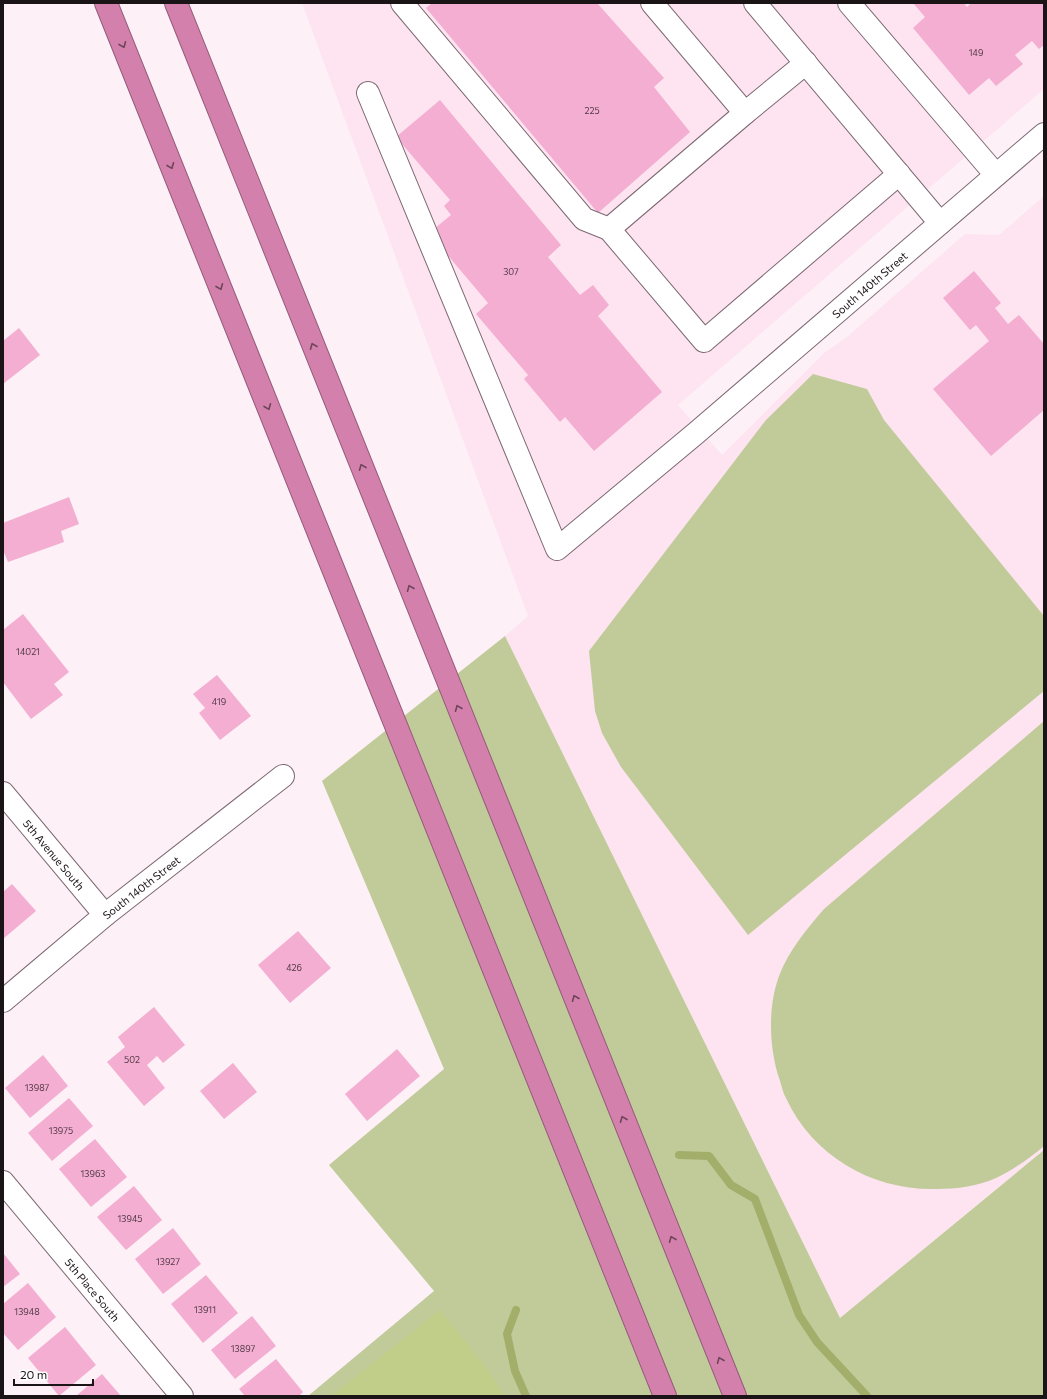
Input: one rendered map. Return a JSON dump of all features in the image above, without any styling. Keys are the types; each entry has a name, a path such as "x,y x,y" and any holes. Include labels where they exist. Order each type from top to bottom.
{"highway":[{"path":"176,3 735,1396"},
{"path":"186,3 234,149"},
{"path":"107,5 665,1396"}],"street":[{"path":"402,3 584,219 609,230 704,341 899,174"},
{"path":"652,3 745,112"},
{"path":"755,3 940,223"},
{"path":"849,3 996,175"},
{"path":"609,230 745,112 806,63"},
{"name":"South 140th Street","path":"368,93 557,549 695,434 1044,134"},
{"name":"South 140th Street","path":"3,1001 105,916 283,776"},
{"name":"5th Avenue South","path":"3,793 105,916"},
{"name":"5th Place South","path":"3,1182 182,1396"}],"shaded area":[{"path":"302,3 1044,3 1044,89 678,405 722,455 823,354 847,337 965,234 999,235 1044,196 1044,1150 840,1318 505,636 528,616"}],"green space":[{"path":"813,374 867,389 884,420 1044,616 1044,691 748,935 621,767 602,733 595,711 589,651 766,420"},
{"path":"505,636 840,1318 1044,1150 1044,1396 308,1396 434,1291 329,1165 444,1069 322,781"},
{"path":"1044,721 1044,1146 1021,1164 1002,1175 989,1181 960,1188 914,1188 891,1184 869,1177 848,1166 829,1153 812,1137 798,1119 785,1095 775,1063 771,1038 771,1013 775,988 779,976 793,949 824,909"},
{"path":"440,1310 485,1366 505,1396 331,1396"}],"building":[{"path":"432,3 597,3 664,78 654,87 690,132 598,213 426,8"},
{"path":"913,3 964,3 967,7 971,3 1044,3 1044,45 1039,49 1032,41 1015,55 1023,64 996,86 989,78 969,95 913,28 925,17"},
{"path":"440,100 561,245 548,257 580,295 593,285 609,305 598,316 662,392 594,451 565,417 560,422 524,379 528,375 476,314 488,303 429,233 451,215 444,206 450,200 396,137"},
{"path":"974,271 1001,303 995,308 1008,324 1019,315 1044,344 1044,410 991,456 933,389 989,341 976,325 970,330 943,298"},
{"path":"19,328 40,355 3,384 3,341"},
{"path":"69,497 79,524 61,531 64,542 8,562 3,550 3,523"},
{"path":"23,614 69,672 54,684 63,695 31,719 3,682 3,630"},
{"path":"217,675 251,716 220,740 199,713 205,708 193,694"},
{"path":"12,884 36,911 3,939 3,892"},
{"path":"298,931 331,968 290,1003 258,965"},
{"path":"154,1007 185,1045 163,1063 157,1056 147,1065 165,1088 144,1106 107,1062 125,1047 118,1037"},
{"path":"397,1049 420,1076 367,1121 345,1094"},
{"path":"43,1055 68,1086 30,1118 5,1088"},
{"path":"233,1063 257,1092 224,1119 200,1091"},
{"path":"69,1098 93,1126 52,1161 28,1133"},
{"path":"95,1139 127,1177 91,1207 59,1169"},
{"path":"134,1186 162,1220 126,1250 97,1217"},
{"path":"173,1228 201,1264 163,1294 135,1259"},
{"path":"3,1253 20,1274 3,1287"},
{"path":"206,1275 238,1313 203,1343 171,1304"},
{"path":"28,1283 56,1317 18,1350 3,1333 3,1304"},
{"path":"252,1316 276,1346 235,1379 211,1350"},
{"path":"65,1327 96,1365 59,1396 28,1358"},
{"path":"276,1359 303,1392 299,1396 245,1396 239,1389"},
{"path":"102,1374 121,1396 76,1396"}],"waterway":[{"path":"679,1155 709,1156 731,1185 755,1199 799,1315 817,1342 867,1396"},
{"path":"516,1310 507,1334 515,1371 526,1396"}]}
